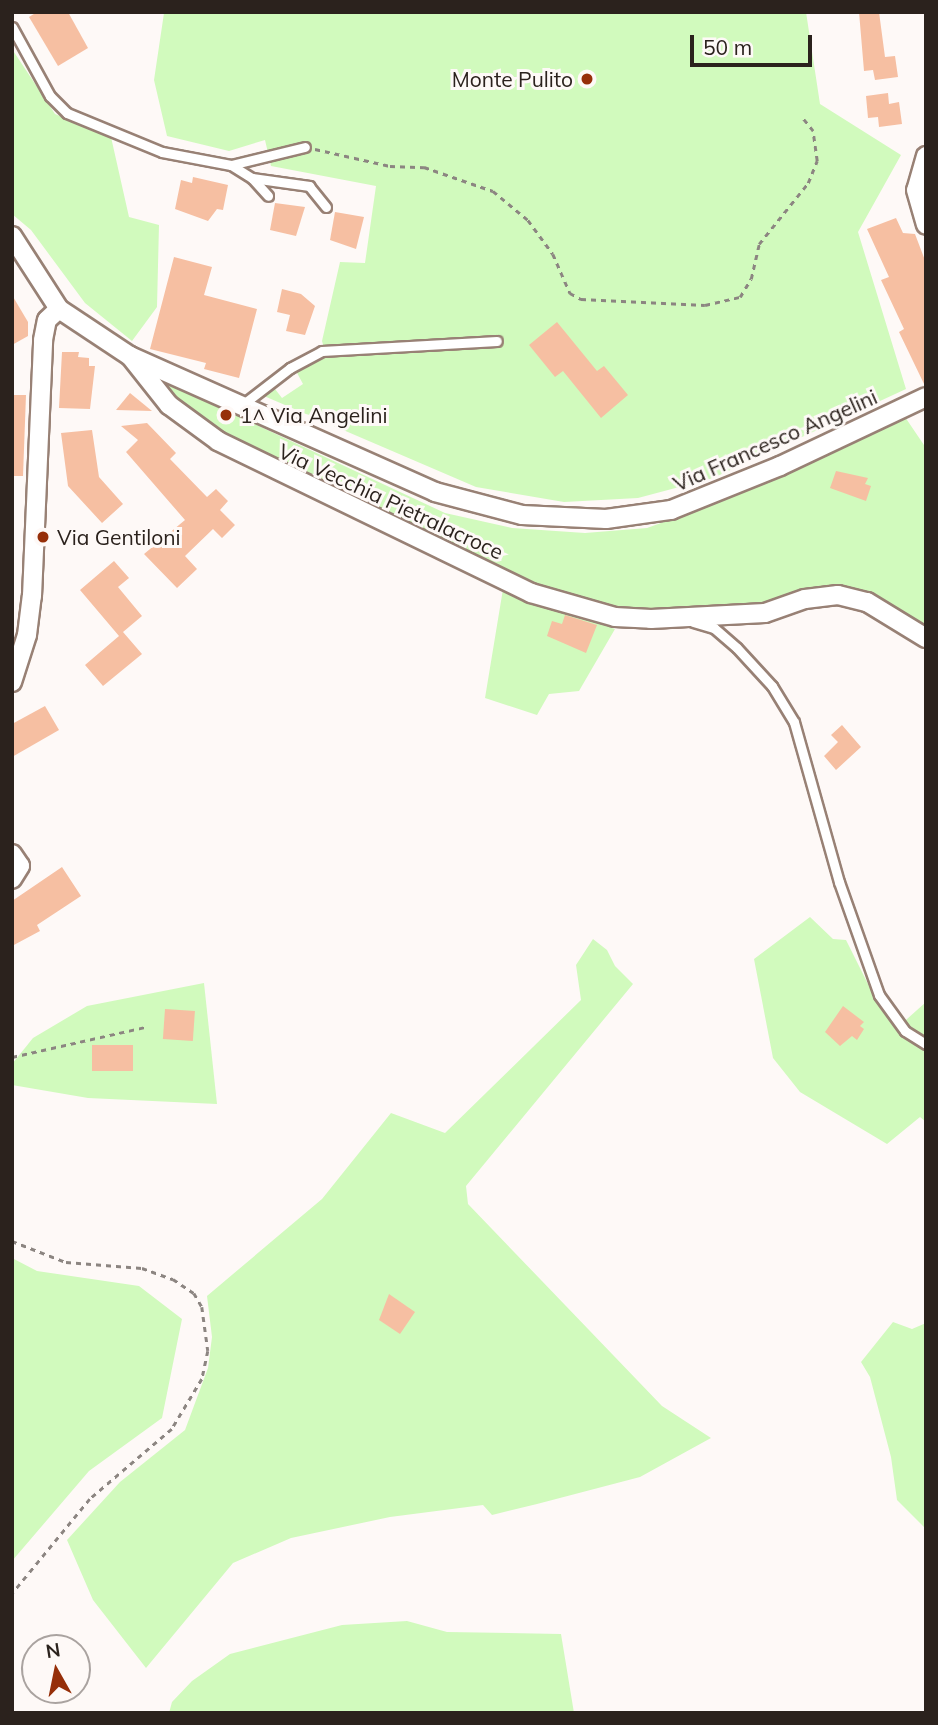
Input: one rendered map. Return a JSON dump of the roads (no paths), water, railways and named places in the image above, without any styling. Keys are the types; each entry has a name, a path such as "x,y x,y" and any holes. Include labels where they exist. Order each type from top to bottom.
{"street":[{"path":"926,156 916,190 926,225"},
{"name":"Via Francesco Angelini","path":"12,236 59,309 131,356 435,492 483,508 522,515 606,519 700,502 926,397"},
{"path":"12,682 27,635 32,596 43,340 47,320 59,309"},
{"name":"Via Vecchia Pietralacroce","path":"131,356 169,405 246,458 531,593 615,617 667,618 765,612 805,599 838,595 867,602 926,638"},
{"path":"12,854 20,866 12,879"}],"lane":[{"path":"12,27 50,96 67,113 162,152 231,165 252,178 268,196"},
{"path":"231,165 268,158 305,146"},
{"path":"252,178 309,186 326,207"},
{"path":"242,405 290,368 323,351 497,341"},
{"name":"Via Vecchia Pietralacroce","path":"667,618 713,628 772,686 794,722 839,882 879,995 905,1031 926,1044"}],"place":[{"name":"Monte Pulito","path":"587,79"},
{"name":"1^ Via Angelini","path":"226,415"},
{"name":"Via Gentiloni","path":"43,537"}]}
